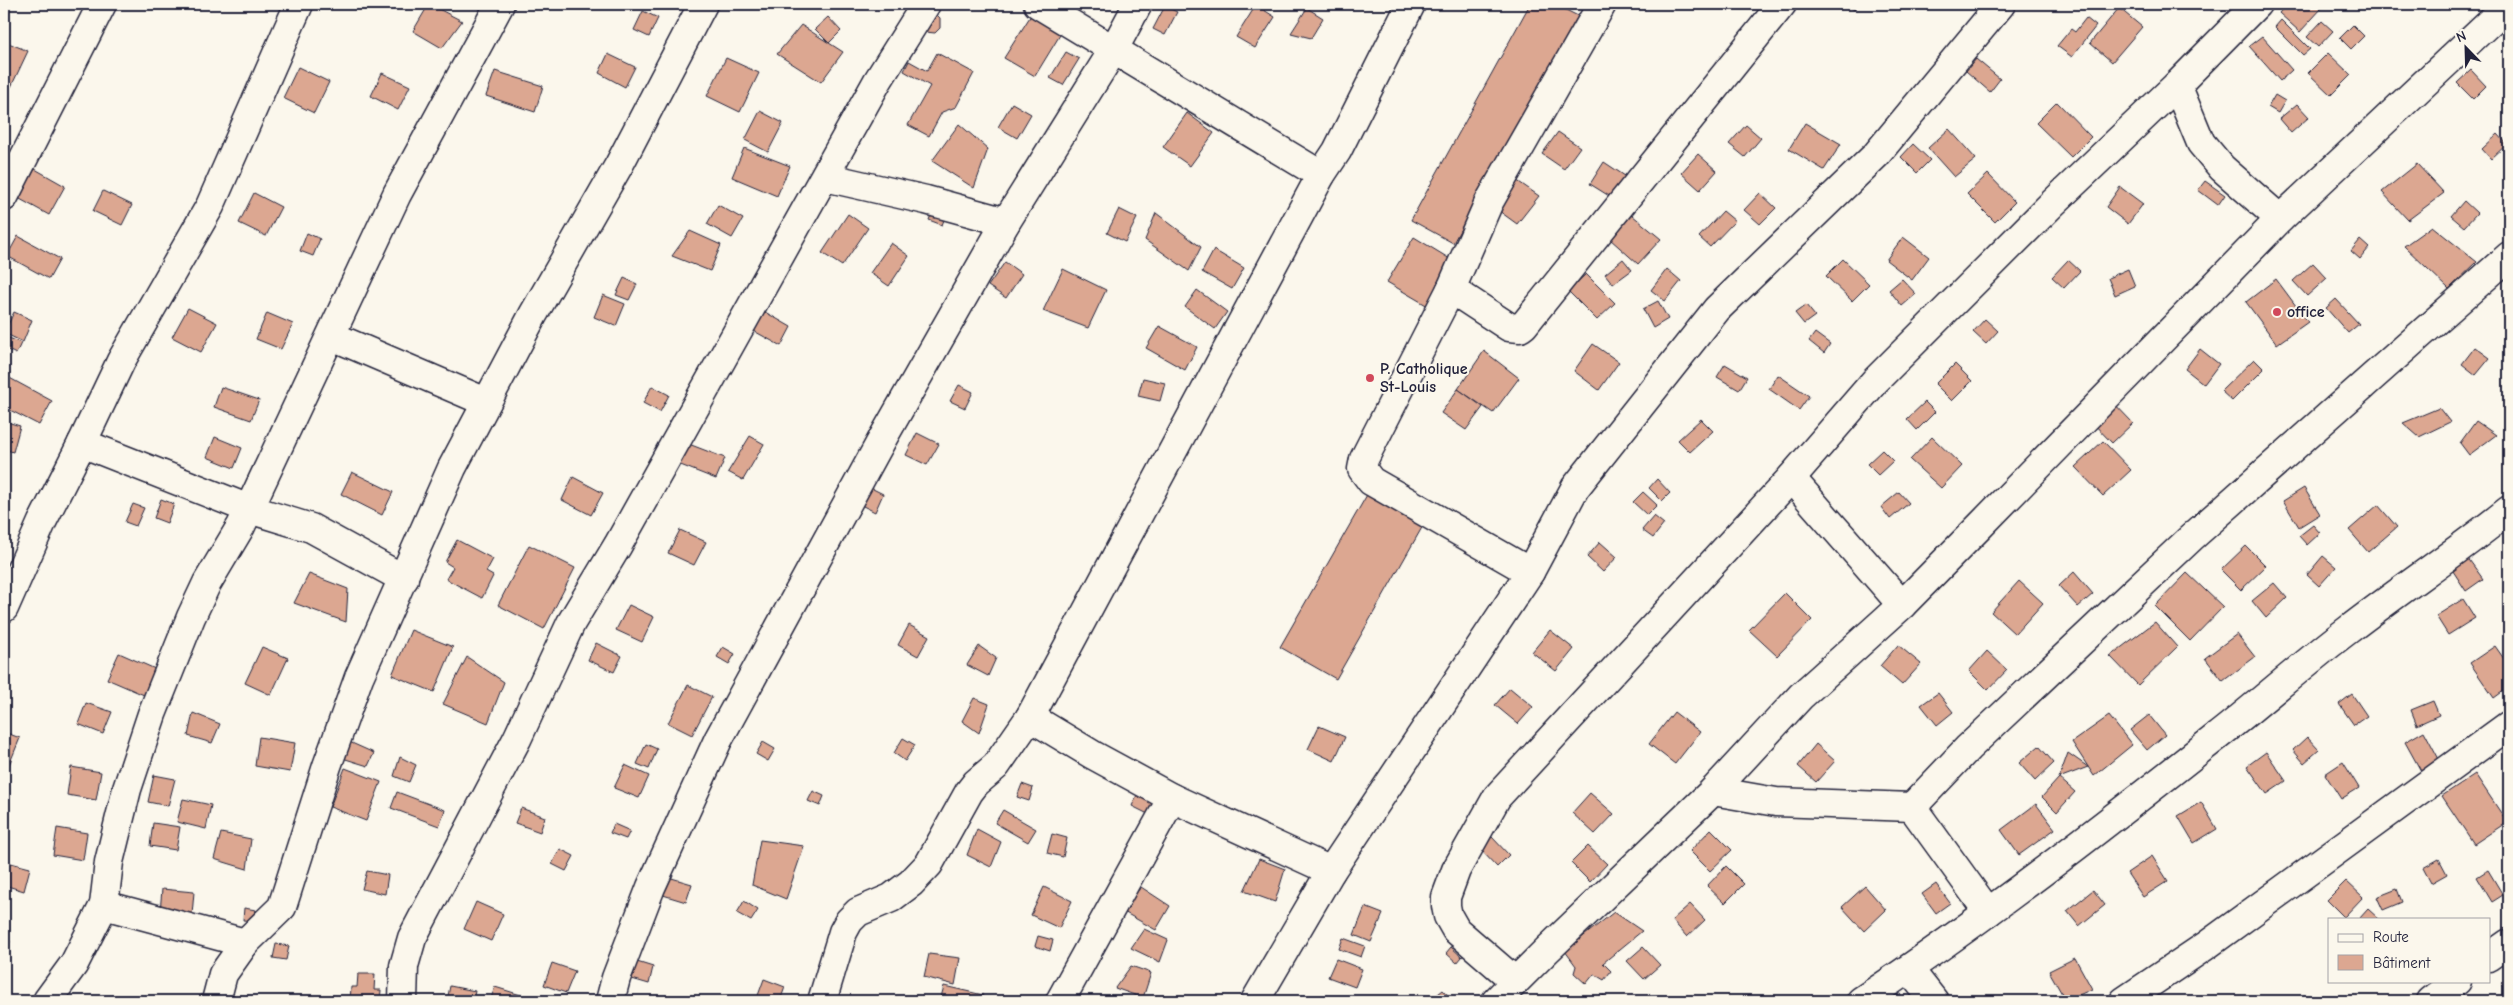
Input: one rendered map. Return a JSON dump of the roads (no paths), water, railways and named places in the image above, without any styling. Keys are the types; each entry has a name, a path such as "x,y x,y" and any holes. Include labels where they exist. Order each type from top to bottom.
{"street":[{"path":"4,196 102,4"},
{"path":"4,608 42,522 120,362 210,206 299,4"},
{"path":"47,1001 74,964 104,905 109,862 127,788 152,714 207,584 249,509 332,336 397,194 500,4"},
{"path":"216,1001 223,974 246,943 282,907 327,766 359,677 452,468 533,315 619,165 703,4"},
{"path":"403,1001 404,966 412,938 517,739 571,623 618,545 825,177 876,82 926,4"},
{"path":"1038,4 1321,175"},
{"path":"610,1001 616,978 651,887 718,740 884,436 1006,222 1114,49 1138,4"},
{"path":"822,1001 843,932 849,921 858,912 891,898 911,883 929,864 969,792 976,783 996,766 1030,717 1321,175 1337,151 1411,4"},
{"path":"1530,572 1371,482 1362,469 1368,451 1451,289 1489,202 1602,4"},
{"path":"1451,289 1509,327 1520,328 1524,325 1782,4"},
{"path":"1255,1001 1331,871 1530,572 1575,488 1716,309 1876,155 2001,4"},
{"path":"1515,981 1456,930 1448,916 1446,896 1476,831 1497,798 1791,478 1875,381 2053,203 2177,85 2257,4"},
{"path":"1496,1001 1713,791 1801,696 1902,604 2280,219 2509,4"},
{"path":"2177,85 2201,143 2222,168 2280,219"},
{"path":"825,177 926,200 1006,222"},
{"path":"1713,791 1776,802 1912,807 1968,748 2191,538 2509,256"},
{"path":"332,336 486,402"},
{"path":"82,443 249,509 311,528 404,578"},
{"path":"1791,478 1902,604"},
{"path":"1861,1001 1988,912 2216,738 2348,630 2470,542 2509,510"},
{"path":"1030,717 1093,755 1172,798 1331,871"},
{"path":"2124,1001 2207,945 2509,725"},
{"path":"1060,1001 1172,798"},
{"path":"1912,807 1988,912"},
{"path":"104,905 246,943"},
{"path":"2490,956 2509,943"},
{"path":"1909,969 1934,1001"},
{"path":"2430,1001 2456,982"}],"place":[{"name":"office","path":"2277,312"},
{"name":"P. Catholique St-Louis","path":"1370,378"}]}
